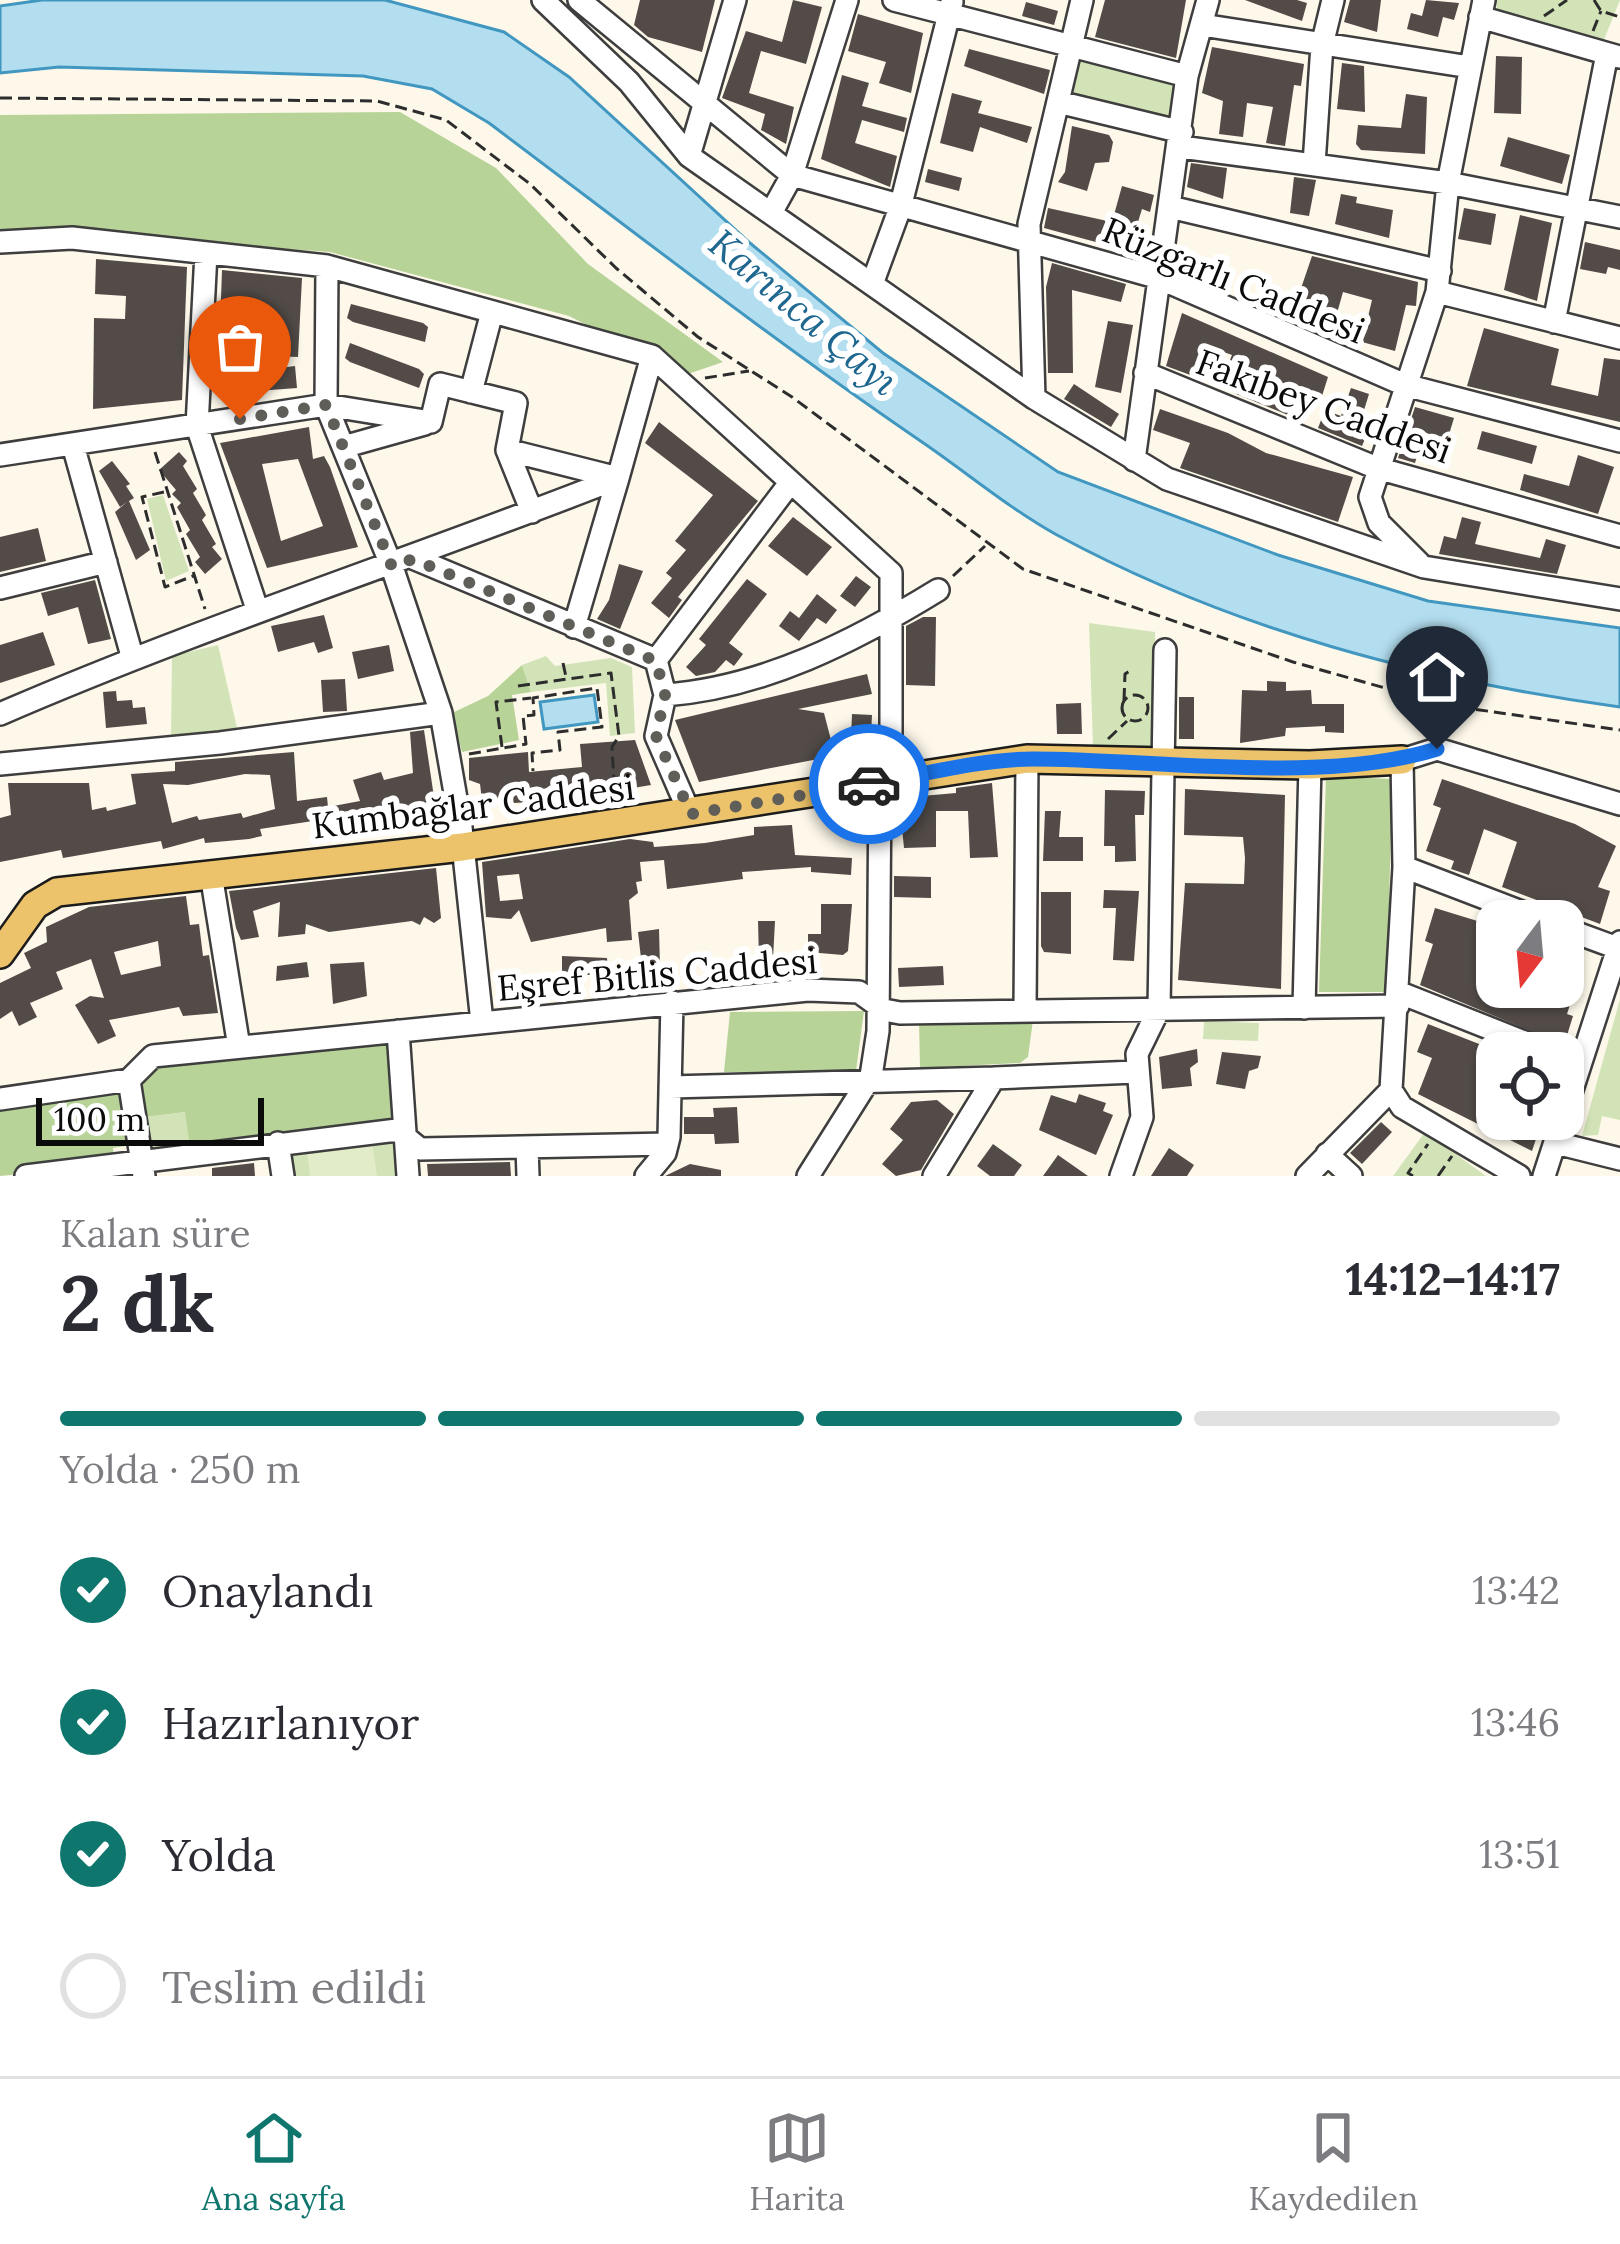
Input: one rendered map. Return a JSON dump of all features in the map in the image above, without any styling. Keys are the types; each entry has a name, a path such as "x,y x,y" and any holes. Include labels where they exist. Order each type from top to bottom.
{"main road":[{"name":"Kumbağlar Caddesi","path":"0,955 35,905 58,892 462,847 1028,759 1310,765 1402,760"}],"street":[{"path":"544,0 629,82 689,156 1034,398 1134,460 1228,503 1424,567 1620,599"},
{"name":"Rüzgarlı Caddesi","path":"579,0 792,175 1160,278 1405,385 1620,441"},
{"path":"689,156 735,0"},
{"path":"771,213 792,175 847,0"},
{"path":"894,0 950,7 1187,76"},
{"path":"1034,398 1029,224 1082,0"},
{"path":"1134,460 1182,140 1187,76 1208,0"},
{"path":"1314,164 1322,45 1334,0"},
{"path":"872,284 900,208 950,7"},
{"path":"1424,567 1378,523 1370,497 1438,281 1448,183 1482,8 1523,29 1614,56 1573,206 1554,322"},
{"path":"1202,25 1470,67"},
{"path":"1058,102 1182,140 1448,183 1620,218"},
{"path":"1170,207 1438,281 1554,322 1620,338"},
{"path":"0,242 72,238 327,266 652,356 891,573 878,1005 867,1084 819,1172"},
{"path":"206,253 197,426 257,609"},
{"path":"327,266 326,405 403,563 441,713 482,1022"},
{"path":"471,392 492,312"},
{"path":"574,627 652,356"},
{"name":"Fakıbey Caddesi","path":"1145,373 1377,468 1620,536"},
{"path":"431,422 440,384 516,403 507,450 532,512"},
{"path":"0,455 326,405 431,422"},
{"path":"343,447 431,422"},
{"path":"74,445 132,656"},
{"path":"507,450 618,478"},
{"path":"0,713 132,656 257,609 403,563 618,478"},
{"path":"656,661 790,482"},
{"path":"0,588 106,562"},
{"path":"403,563 656,661"},
{"path":"665,695 769,675 892,618 938,590"},
{"path":"1121,1176 1142,1117 1137,1054 1159,1010 1165,650"},
{"path":"656,661 665,695 656,736 691,814"},
{"path":"0,764 220,743 441,713"},
{"name":"Kumbağlar Caddesi","path":"1402,760 1437,749 1620,804"},
{"path":"1025,1011 1028,759"},
{"path":"1402,760 1404,867 1391,1090 1402,1108 1519,1176"},
{"path":"1304,1007 1310,765"},
{"path":"1404,867 1490,900"},
{"path":"211,874 239,1047"},
{"path":"1584,935 1619,946 1584,1034"},
{"name":"Eşref Bitlis Caddesi","path":"0,1099 129,1080 153,1056 808,991 859,992 900,1013 1304,1007 1398,999"},
{"path":"1398,999 1492,1032"},
{"path":"646,1176 667,1144 673,1002"},
{"path":"398,1031 408,1176"},
{"path":"670,1088 1135,1072"},
{"path":"934,1176 994,1078"},
{"path":"129,1080 143,1168"},
{"path":"1307,1176 1391,1090"},
{"path":"26,1176 143,1168 278,1143 404,1132 421,1148 667,1144"},
{"path":"1544,1176 1557,1140"},
{"path":"278,1143 283,1176"},
{"path":"1556,1143 1620,1159"},
{"path":"527,1147 529,1176"},
{"path":"1327,1154 1351,1176"}],"path":[{"path":"1523,29 1567,0"},
{"path":"1594,0 1601,11 1620,17"},
{"path":"1557,4 1558,20"},
{"path":"1576,26 1594,31 1601,11"},
{"path":"0,98 377,101 446,120 530,184 698,337 751,370 1023,569 1293,662 1444,705 1620,730"},
{"path":"681,382 751,370"},
{"path":"155,452 207,617"},
{"path":"166,491 142,497 165,587 194,575"},
{"path":"938,590 987,545"},
{"path":"563,663 566,679"},
{"path":"1124,702 1142,697 1146,716 1131,720 1124,702 1124,678 1133,669"},
{"path":"518,686 611,673 620,736 612,747 618,824"},
{"path":"544,682 548,696"},
{"path":"502,748 496,703 597,688 602,727 558,732 560,750 532,752 532,771"},
{"path":"469,754 526,744 523,716 535,716 533,698"},
{"path":"1409,1175 1432,1140 1453,1155 1438,1176"}],"green space":[{"path":"1496,0 1620,0 1603,42 1497,10"},
{"path":"1084,56 1173,80 1181,91 1175,118 1167,123 1073,96 1069,91 1074,60"},
{"path":"400,112 496,168 588,264 723,362 685,375 569,316 330,252 137,238 0,242 0,115"},
{"path":"163,495 189,571 166,581 147,499"},
{"path":"1089,623 1155,632 1154,748 1093,747"},
{"path":"218,645 237,728 171,737 172,656"},
{"path":"546,656 555,666 611,658 632,667 635,733 610,736 606,683 531,692 522,665"},
{"path":"522,665 531,692 512,695 519,740 462,752 452,713 488,696"},
{"path":"1326,776 1392,779 1387,992 1319,992"},
{"path":"1620,999 1620,1120 1602,1116 1598,1135 1584,1136"},
{"path":"864,1011 856,1071 724,1072 730,1012"},
{"path":"919,1020 1033,1020 1028,1057 1020,1063 920,1068"},
{"path":"1204,1021 1259,1023 1258,1041 1203,1039"},
{"path":"398,1031 404,1132 191,1154 185,1112 137,1118 139,1144 113,1148 115,1165 0,1176 0,1099 129,1080 153,1056"},
{"path":"186,1112 191,1154 142,1161 136,1118"},
{"path":"397,1130 408,1176 283,1176 278,1143"},
{"path":"1425,1132 1486,1176 1393,1176"},
{"path":"372,1142 377,1176 310,1176 307,1151"}],"water":[{"name":"Karınca Çayı","path":"42,0 385,0 504,32 569,77 750,243 883,353 1058,472 1278,555 1428,601 1620,628 1620,707 1474,682 1331,646 1192,598 1057,535 812,365 489,123 432,89 363,76 59,67 0,73 0,6"},
{"path":"594,695 598,722 544,729 540,702"}],"building":[{"path":"640,0 715,0 702,52 648,37 634,25"},
{"path":"793,0 822,7 806,64 761,51 749,93 794,107 786,144 761,130 765,114 722,98 746,31 782,42"},
{"path":"1105,0 1186,0 1176,58 1095,37"},
{"path":"1245,0 1297,0 1307,3 1302,21"},
{"path":"1350,0 1381,0 1377,32 1344,22"},
{"path":"1426,0 1459,3 1454,20 1443,17 1438,37 1407,29 1411,13 1422,16"},
{"path":"1026,2 1058,11 1054,25 1022,16"},
{"path":"858,14 923,33 911,93 879,83 886,62 848,51"},
{"path":"1212,47 1304,64 1301,86 1294,85 1285,146 1266,143 1273,107 1247,103 1243,137 1219,134 1223,101 1202,93"},
{"path":"969,49 1050,70 1044,94 964,66"},
{"path":"1496,56 1522,57 1521,114 1494,113"},
{"path":"1342,63 1364,66 1365,112 1337,109"},
{"path":"842,75 869,83 862,106 907,118 904,132 862,120 855,143 897,156 890,187 821,159"},
{"path":"952,93 982,101 978,113 1032,127 1027,143 980,127 973,152 940,143"},
{"path":"1406,94 1427,97 1425,154 1361,150 1356,144 1358,125 1401,128"},
{"path":"1072,126 1109,135 1113,142 1109,162 1095,163 1087,191 1058,182 1065,172"},
{"path":"1508,137 1570,155 1562,184 1500,166"},
{"path":"1191,163 1227,168 1223,199 1187,187"},
{"path":"928,169 962,178 959,191 925,182"},
{"path":"1294,177 1316,180 1309,216 1290,213"},
{"path":"1122,186 1154,195 1150,212 1142,209 1129,251 1044,228 1048,208 1112,222"},
{"path":"1341,194 1357,197 1356,203 1393,210 1389,238 1335,224"},
{"path":"1464,208 1496,214 1491,245 1458,239"},
{"path":"1520,215 1552,223 1537,301 1504,290"},
{"path":"1585,242 1620,250 1620,270 1608,267 1606,274 1580,269"},
{"path":"1312,256 1418,282 1416,306 1406,305 1395,351 1362,342 1372,300 1343,292 1332,331 1298,315 1294,309"},
{"path":"96,259 187,267 182,400 93,409 94,318 125,319 126,296 95,294"},
{"path":"1052,263 1126,284 1121,302 1072,290 1073,373 1048,373 1046,287"},
{"path":"222,270 302,278 298,357 219,354"},
{"path":"351,304 423,323 428,327 425,342 353,322 347,318"},
{"path":"1182,313 1328,377 1322,396 1304,390 1293,417 1219,387 1232,355 1204,345 1193,376 1166,366"},
{"path":"1108,321 1133,325 1121,393 1095,387"},
{"path":"1484,328 1559,349 1551,385 1598,396 1604,358 1620,360 1620,422 1467,386"},
{"path":"350,343 419,369 424,374 419,388 350,362 345,358"},
{"path":"295,366 297,388 220,394 218,376"},
{"path":"1074,384 1119,414 1111,427 1064,399"},
{"path":"1351,388 1369,394 1360,423 1370,427 1362,446 1318,428 1325,410 1341,416"},
{"path":"1415,407 1454,418 1447,441 1424,432 1415,463 1398,458"},
{"path":"1160,409 1228,433 1266,453 1353,477 1338,522 1180,468 1190,443 1153,430"},
{"path":"659,422 758,501 678,597 682,600 669,618 651,603 672,578 666,573 686,550 675,541 713,495 645,443"},
{"path":"309,427 313,459 324,456 330,467 358,547 267,568 220,443","holes":["298,459 323,526 281,541 262,464"]},
{"path":"1482,431 1537,446 1532,464 1477,449"},
{"path":"179,452 197,489 193,493 206,515 202,520 216,544 212,547 222,559 205,574 195,562 200,557 186,534 190,530 177,507 181,503 172,494 176,490 159,470"},
{"path":"1578,455 1614,467 1598,514 1520,490 1524,474 1569,486"},
{"path":"112,461 130,484 126,486 134,498 129,501 150,550 136,560 115,512 127,502 120,507 99,471"},
{"path":"793,517 832,547 807,576 768,546"},
{"path":"1462,517 1481,522 1475,544 1540,558 1546,539 1566,545 1557,574 1439,554 1444,536 1456,539"},
{"path":"38,528 46,561 0,572 0,537"},
{"path":"619,564 643,571 620,629 597,619 609,600"},
{"path":"856,576 871,587 855,607 840,596"},
{"path":"747,579 767,594 729,643 743,654 734,666 726,660 715,672 696,676 686,667 706,645 699,639"},
{"path":"95,580 111,639 88,644 78,607 48,616 41,593"},
{"path":"817,594 837,610 826,624 817,618 799,641 779,626 790,611 799,618"},
{"path":"324,615 333,648 318,653 314,642 278,652 271,626"},
{"path":"923,617 936,617 935,686 906,685 906,626"},
{"path":"43,632 55,665 0,683 0,645"},
{"path":"389,645 394,671 358,679 352,652"},
{"path":"867,674 872,694 798,709 824,713 831,740 851,738 852,714 872,715 870,757 839,755 699,782 675,720"},
{"path":"345,679 347,711 323,712 321,680"},
{"path":"1267,681 1286,682 1286,691 1311,690 1312,704 1344,704 1344,733 1325,732 1325,726 1286,728 1285,736 1240,743 1242,690 1267,691"},
{"path":"116,691 117,701 132,700 133,708 145,707 147,724 106,728 103,692"},
{"path":"1179,697 1194,697 1194,739 1179,739"},
{"path":"1081,703 1082,734 1057,734 1056,704"},
{"path":"424,730 434,797 427,800 422,814 388,815 385,824 365,828 360,823 314,828 313,821 260,829 262,836 249,839 205,843 204,838 163,849 161,841 63,858 61,850 0,862 0,818 11,815 8,783 89,783 92,810 106,807 107,811 136,804 131,774 175,771 175,762 294,752 297,801 327,797 328,807 360,801 353,780 381,772 384,780 413,773 410,732","holes":["270,775 275,809 243,818 241,813 199,820 197,816 172,823 163,784"]},
{"path":"635,740 651,785 586,796 580,786 552,787 538,790 532,802 514,803 509,797 482,800 480,784 469,780 469,758 528,752 529,772 582,767 580,744"},
{"path":"1442,779 1575,824 1616,846 1598,887 1610,891 1600,924 1584,918 1584,900 1536,900 1502,887 1517,842 1484,829 1469,875 1451,869 1454,861 1426,851 1441,808 1433,805"},
{"path":"992,783 998,857 970,858 968,811 936,811 936,847 904,848 899,798 956,793 956,788"},
{"path":"1185,789 1285,795 1281,989 1178,980 1185,883 1244,884 1245,858 1243,837 1184,835"},
{"path":"1105,790 1145,791 1144,815 1135,815 1136,861 1115,862 1115,846 1104,846"},
{"path":"1045,811 1061,811 1059,837 1083,837 1083,861 1043,861"},
{"path":"792,825 795,855 852,858 851,875 811,872 811,867 742,872 743,879 667,889 664,860 640,862 642,881 636,882 638,893 629,900 632,940 607,942 606,928 531,942 519,910 511,919 486,917 482,862 630,839 653,842 654,847 705,843 754,835 754,827","holes":["519,874 523,899 500,901 497,876"]},
{"path":"436,868 441,918 434,923 424,917 420,925 412,921 329,932 306,924 305,934 278,937 280,902 253,911 259,937 241,940 236,928 229,891"},
{"path":"894,876 931,877 931,898 894,897"},
{"path":"1104,890 1139,891 1134,961 1113,960 1116,908 1103,908"},
{"path":"1041,892 1071,892 1071,954 1044,952 1041,946"},
{"path":"186,896 190,925 199,924 203,956 209,955 218,1013 183,1016 179,1007 109,1020 116,1036 98,1044 75,1005 90,996 104,998 91,959 56,972 63,989 30,1003 37,1017 19,1026 12,1011 0,1019 0,983 31,968 24,953 47,942 46,927 89,907","holes":["158,941 161,966 121,975 114,952"]},
{"path":"821,904 852,904 848,951 843,955 808,952 808,934 821,934"},
{"path":"1435,908 1476,921 1476,1008 1569,1008 1567,1014 1573,1016 1568,1032 1533,1032 1420,985 1433,944 1425,941"},
{"path":"758,921 775,921 773,959 759,960"},
{"path":"659,929 660,968 648,970 642,967 638,932"},
{"path":"562,956 607,958 608,975 600,979 595,969 589,975 562,973"},
{"path":"307,962 309,977 276,981 277,966"},
{"path":"364,962 367,996 333,1004 330,964"},
{"path":"943,966 944,985 899,987 898,968"},
{"path":"1428,1024 1476,1043 1476,1123 1418,1094 1432,1058 1417,1052"},
{"path":"1197,1049 1198,1062 1190,1068 1192,1086 1162,1089 1159,1057"},
{"path":"1222,1052 1261,1056 1258,1068 1249,1071 1245,1089 1216,1084"},
{"path":"1079,1094 1106,1103 1103,1111 1113,1115 1096,1155 1039,1130 1051,1095 1076,1103"},
{"path":"937,1100 954,1114 921,1170 896,1176 882,1164 903,1140 890,1129 911,1102"},
{"path":"737,1107 739,1143 715,1144 714,1134 684,1134 684,1117 714,1117 713,1108"},
{"path":"1381,1122 1392,1132 1362,1164 1350,1153"},
{"path":"1510,1140 1536,1140 1532,1151"},
{"path":"993,1144 1022,1165 1014,1176 990,1176 977,1166"},
{"path":"1169,1148 1194,1165 1187,1176 1151,1176"},
{"path":"1058,1155 1088,1176 1043,1176"},
{"path":"510,1162 511,1176 428,1176 427,1164"},
{"path":"254,1163 255,1176 212,1176 212,1168"},
{"path":"690,1164 721,1170 721,1176 665,1176"}],"way so far":[{"path":"240,419 326,405 392,567 413,559 656,661 665,695 656,736 691,814 869,784"}],"route":[{"path":"869,784 1028,759 1310,765 1402,760 1437,749"}]}
